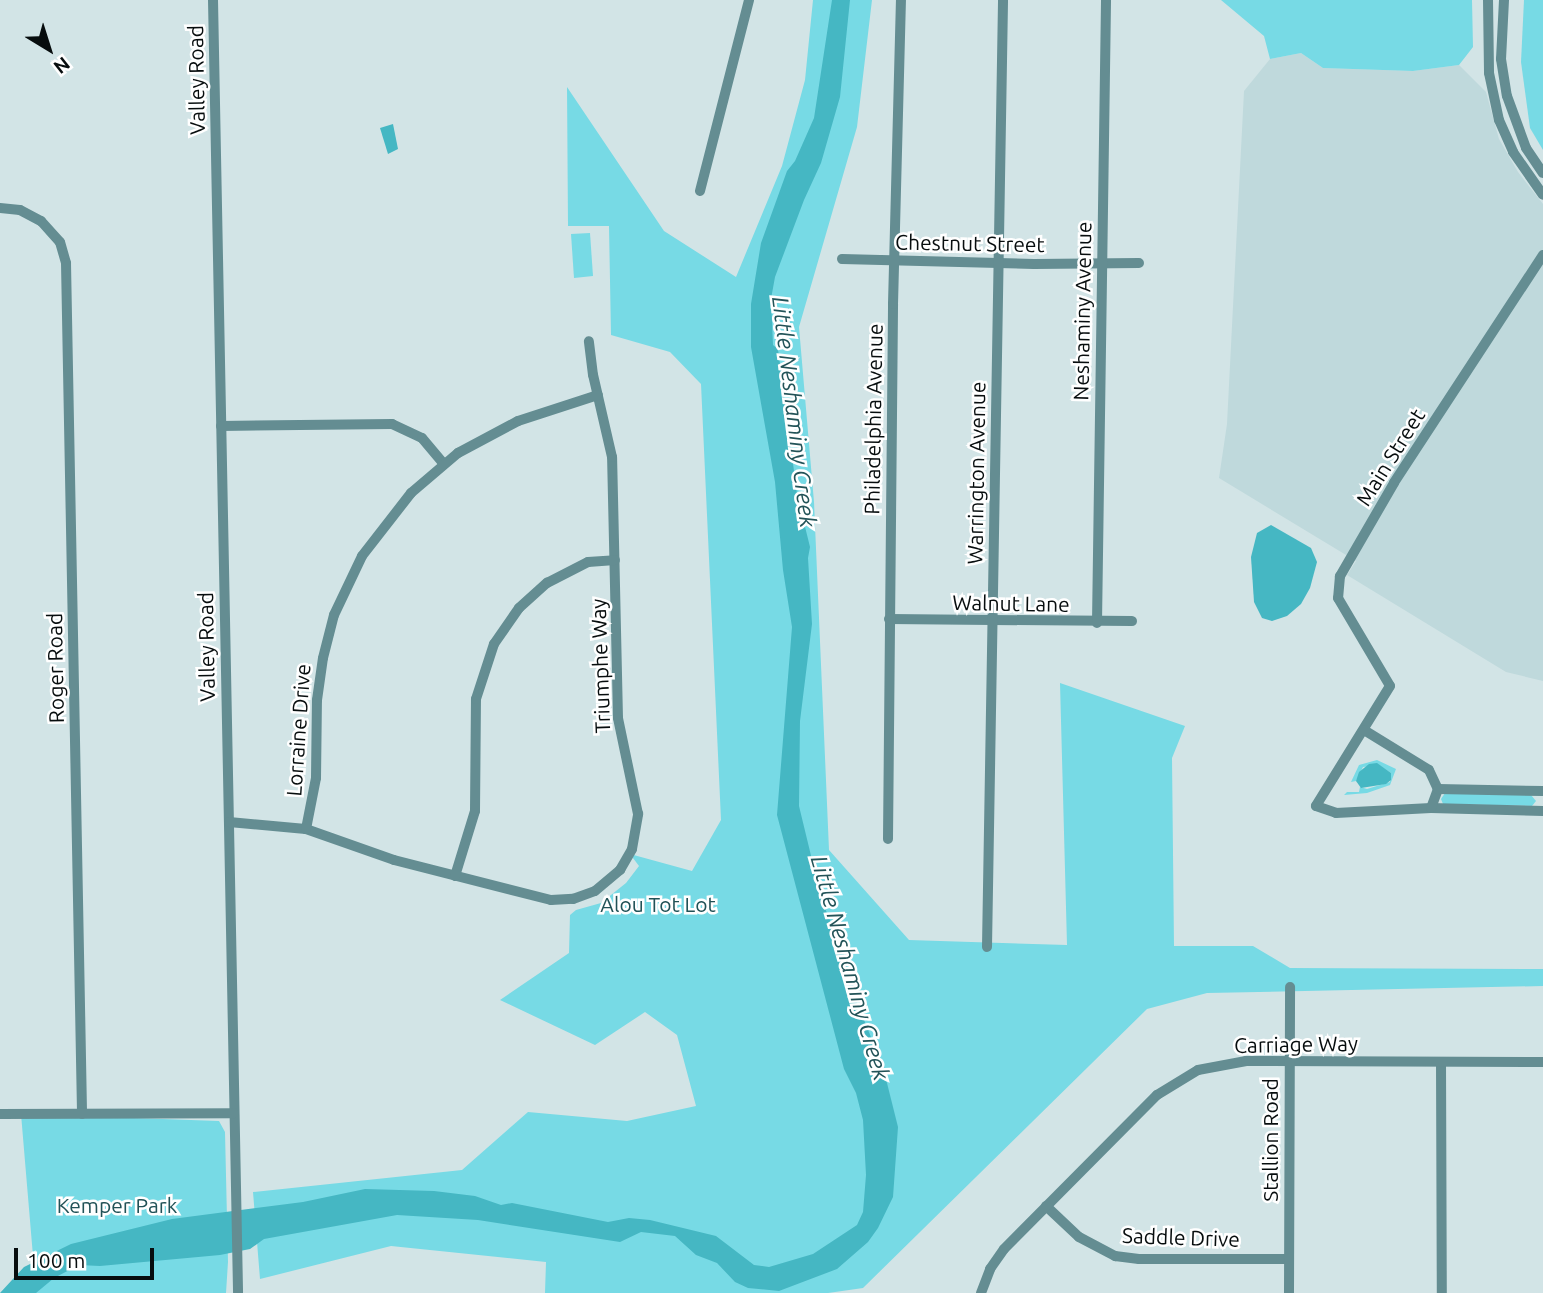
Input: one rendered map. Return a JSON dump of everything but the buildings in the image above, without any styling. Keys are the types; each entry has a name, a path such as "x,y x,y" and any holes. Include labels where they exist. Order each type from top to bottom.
{"street":[{"name":"Valley Road","path":"214,0 238,1293"},
{"path":"700,191 748,0"},
{"name":"Philadelphia Avenue","path":"888,839 889,619 901,0"},
{"name":"Warrington Avenue","path":"987,947 1003,0"},
{"name":"Neshaminy Avenue","path":"1097,623 1106,0"},
{"path":"1488,0 1489,73 1499,120 1513,152 1543,195"},
{"path":"1504,0 1502,59 1507,96 1526,148 1543,173"},
{"name":"Roger Road","path":"0,208 20,210 47,226 60,242 66,263 82,1114"},
{"name":"Main Street","path":"1364,730 1390,687 1338,598 1340,576 1394,483 1543,255"},
{"name":"Chestnut Street","path":"842,259 1102,265 1139,263"},
{"name":"Triumphe Way","path":"229,822 306,829 394,860 542,899 562,900 595,891 612,878 627,860 635,839 638,814 618,718 612,457 589,341"},
{"name":"Lorraine Drive","path":"306,829 316,778 318,681 334,615 354,570 382,525 411,493 444,464 509,425 598,396"},
{"path":"222,426 392,424 422,438 444,464"},
{"path":"455,876 475,811 476,699 494,644 519,608 547,583 588,562 615,560"},
{"name":"Walnut Lane","path":"889,619 1097,623 1132,621"},
{"path":"1431,808 1438,789 1429,770 1364,730 1316,806 1336,813 1431,808 1543,811"},
{"path":"1438,789 1543,790"},
{"name":"Stallion Road","path":"1289,1293 1290,987"},
{"name":"Carriage Way","path":"981,1293 996,1258 1149,1102 1181,1079 1208,1067 1236,1062 1543,1062"},
{"path":"1441,1062 1441,1293"},
{"path":"0,1114 234,1113"},
{"name":"Saddle Drive","path":"1046,1206 1079,1237 1115,1256 1139,1259 1289,1259"}],"shaded area":[{"path":"832,0 850,0 840,97 821,163 775,277 771,299 773,345 778,349 797,494 810,547 808,558 812,624 800,721 799,806 822,901 846,959 850,985 883,1067 898,1127 893,1197 878,1228 868,1242 837,1269 779,1291 748,1288 735,1282 717,1263 696,1255 675,1236 641,1232 620,1242 478,1220 397,1215 264,1239 250,1249 220,1255 100,1266 79,1265 54,1278 36,1293 0,1293 24,1267 71,1244 172,1219 303,1202 365,1189 434,1191 475,1196 501,1205 512,1203 608,1222 629,1218 650,1220 716,1236 754,1265 769,1267 813,1254 857,1225 863,1212 866,1175 863,1120 856,1093 844,1069 777,815 792,627 783,570 775,482 751,347 751,304 761,243 787,171 795,161 814,118"},
{"path":"1301,53 1323,68 1413,71 1459,65 1486,92 1499,139 1518,172 1543,204 1543,681 1506,672 1347,575 1356,561 1219,478 1227,424 1244,91 1270,59"},
{"path":"393,124 398,149 388,154 380,128"},
{"path":"1271,525 1311,548 1317,562 1310,588 1301,604 1287,616 1272,621 1262,618 1254,602 1251,557 1257,533"},
{"path":"1377,763 1391,773 1391,780 1386,784 1361,788 1356,781 1359,772 1369,764"}],"green space":[{"name":"Alou Tot Lot","path":"813,0 872,0 857,127 799,327 814,502 829,850 909,940 1067,945 1060,683 1185,726 1172,758 1174,946 1253,946 1290,968 1543,969 1543,986 1207,993 1147,1009 863,1288 828,1293 545,1293 546,1262 391,1246 260,1279 253,1192 462,1170 528,1112 627,1121 696,1106 677,1035 645,1012 595,1045 500,1000 569,953 570,915 576,910 601,903 626,883 639,866 630,854 692,871 721,820 701,384 670,352 611,335 609,226 568,226 567,87 664,231 736,277 782,166 805,80"},
{"path":"1221,0 1472,0 1473,47 1459,65 1413,71 1323,68 1301,53 1270,59 1264,36"},
{"path":"1524,0 1543,0 1543,150 1530,128 1521,62"},
{"path":"590,233 593,276 574,278 571,234"},
{"path":"1377,760 1396,769 1390,785 1367,793 1344,795 1347,792 1359,792 1360,787 1367,789 1390,782 1391,773 1379,765 1363,767 1356,781 1351,782 1359,765"},
{"path":"1445,793 1531,795 1536,801 1532,806 1443,804 1441,799"},
{"name":"Kemper Park","path":"21,1114 219,1121 225,1132 228,1262 226,1293 9,1293 34,1268"}],"water label":[{"name":"Little Neshaminy Creek","path":"794,412"},
{"name":"Little Neshaminy Creek","path":"850,968"}]}
